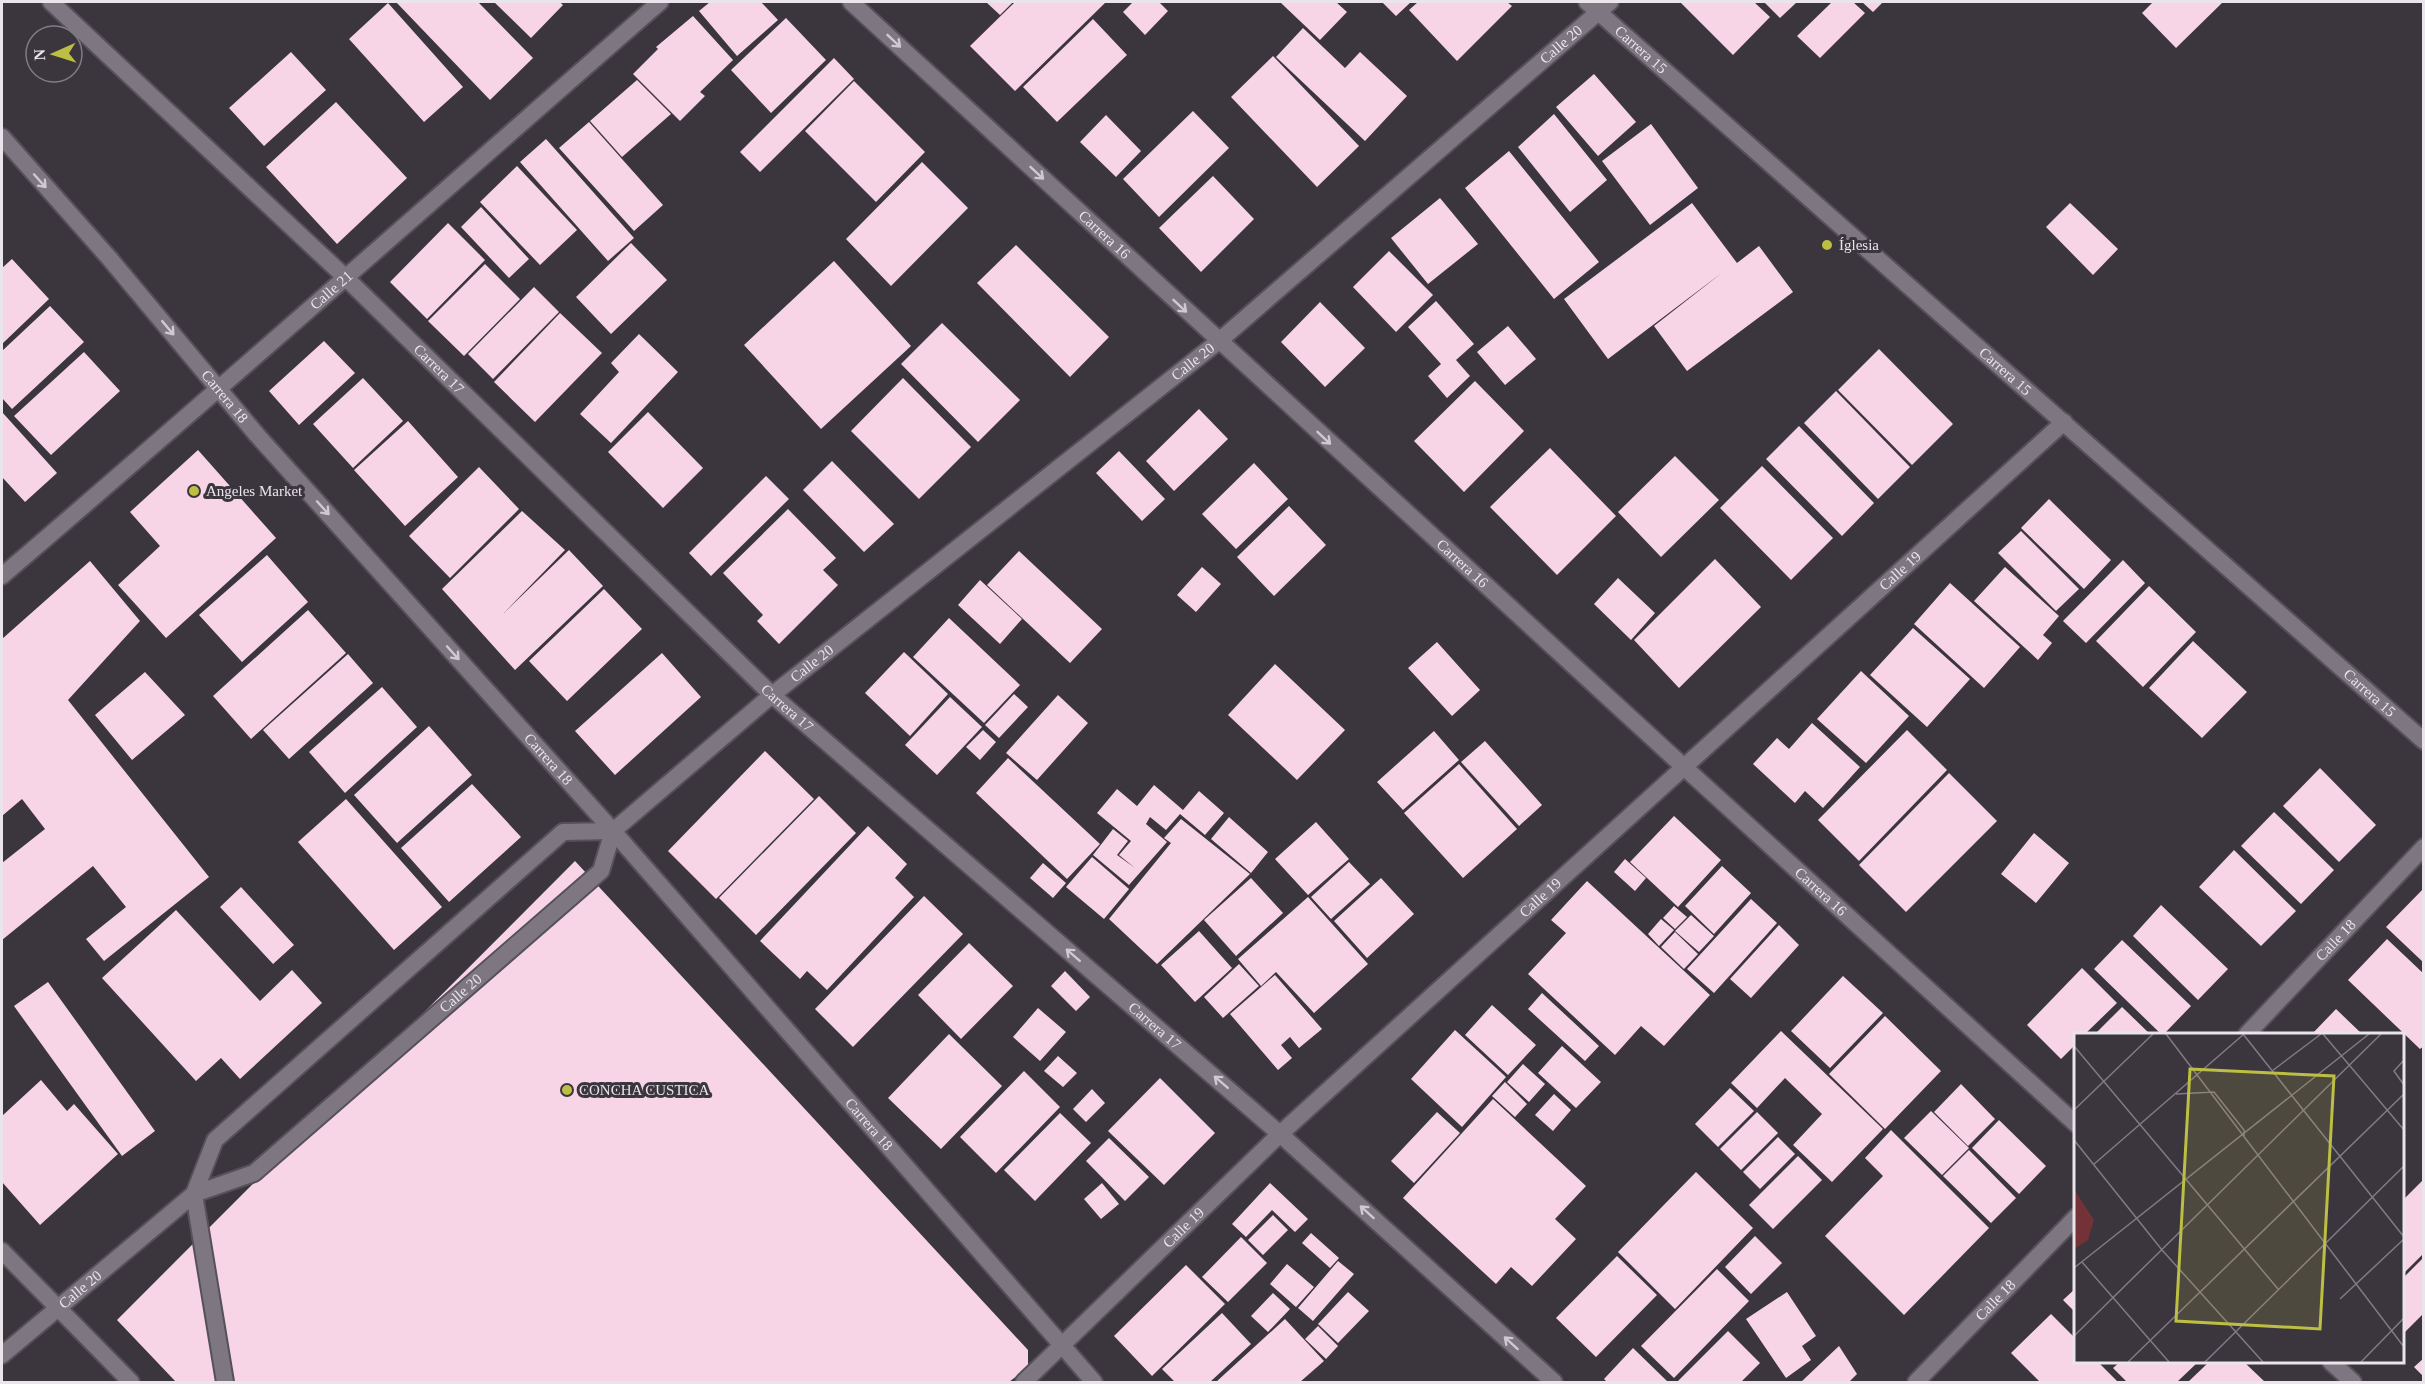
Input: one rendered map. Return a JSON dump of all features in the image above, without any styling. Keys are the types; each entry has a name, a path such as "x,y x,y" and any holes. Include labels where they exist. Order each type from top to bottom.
{"street":[{"name":"Carrera 17","path":"51,2 345,277 772,695 1280,1134 1554,1383"},
{"name":"Calle 21","path":"2,576 219,390 660,2"},
{"name":"Carrera 16","path":"851,2 2074,1122"},
{"name":"Calle 20","path":"2,1355 194,1194 254,1173 601,871 613,831 772,695 1219,341 1598,5"},
{"name":"Carrera 15","path":"1598,5 2424,741"},
{"name":"Carrera 18","path":"2,137 117,268 219,390 613,831 1094,1383"},
{"name":"Calle 19","path":"1024,1383 1280,1134 2064,422"},
{"path":"225,1383 194,1194 215,1140 563,832 613,831"},
{"name":"Calle 18","path":"2249,1033 2424,847"},
{"name":"Calle 18","path":"1916,1383 2074,1219"},
{"path":"2,1251 130,1383"},
{"path":"2332,1363 2353,1383"}],"building":[{"path":"396,2 478,2 533,58 490,100"},
{"path":"494,2 560,2 563,5 531,38"},
{"path":"710,2 761,2 778,20 737,56 699,11"},
{"path":"986,2 1013,2 1000,15"},
{"path":"1015,2 1106,2 1015,91 970,46"},
{"path":"1133,2 1159,2 1168,11 1145,35 1123,12"},
{"path":"1336,2 1347,12 1320,40 1281,3"},
{"path":"1382,2 1411,2 1396,16"},
{"path":"1418,2 1507,2 1512,6 1457,61 1409,10"},
{"path":"1680,2 1754,2 1770,17 1733,55"},
{"path":"1764,2 1797,2 1780,18"},
{"path":"1832,2 1853,2 1865,13 1820,58 1797,36"},
{"path":"1862,2 1883,2 1873,12"},
{"path":"2153,2 2223,2 2176,48 2142,13"},
{"path":"388,3 463,87 424,122 349,39"},
{"path":"693,16 733,60 700,92 705,96 680,121 633,74 658,49 656,47"},
{"path":"786,18 826,60 771,113 731,70"},
{"path":"1093,19 1127,55 1057,122 1023,87"},
{"path":"1303,28 1345,68 1360,52 1407,96 1365,141 1276,57"},
{"path":"291,52 326,90 264,146 229,108"},
{"path":"1273,56 1359,146 1317,187 1231,97"},
{"path":"834,58 854,79 760,172 740,152"},
{"path":"1594,74 1636,122 1598,156 1556,107"},
{"path":"637,80 671,114 622,157 590,121"},
{"path":"854,81 925,152 876,202 805,131"},
{"path":"336,102 407,178 337,244 266,167"},
{"path":"1193,111 1229,148 1159,217 1123,179"},
{"path":"1554,114 1607,180 1570,212 1518,147"},
{"path":"1106,115 1141,151 1116,177 1080,142"},
{"path":"589,122 663,205 634,231 559,148"},
{"path":"1651,124 1698,188 1650,225 1602,161"},
{"path":"546,139 634,238 608,261 520,162"},
{"path":"1509,151 1599,262 1554,299 1465,188"},
{"path":"922,162 968,208 891,286 846,239"},
{"path":"517,166 577,230 540,265 480,202"},
{"path":"1213,176 1254,219 1201,272 1159,228"},
{"path":"1440,198 1478,244 1428,284 1391,238"},
{"path":"1692,203 1737,263 1759,246 1793,292 1687,371 1654,326 1723,272 1608,359 1564,299"},
{"path":"2070,203 2118,249 2093,275 2046,227"},
{"path":"481,207 529,259 509,278 461,227"},
{"path":"448,223 485,260 427,319 390,282"},
{"path":"631,243 667,280 611,334 576,297"},
{"path":"1016,245 1109,337 1070,377 977,283"},
{"path":"1389,251 1433,295 1396,332 1353,287"},
{"path":"12,259 49,299 2,344 2,268"},
{"path":"834,261 911,346 821,429 744,345"},
{"path":"485,264 520,299 464,356 428,321"},
{"path":"534,287 559,312 493,379 468,354"},
{"path":"1436,301 1474,344 1456,360 1470,376 1447,398 1428,376 1441,364 1408,327"},
{"path":"1320,302 1365,348 1325,387 1281,342"},
{"path":"50,306 84,342 12,409 2,398 2,351"},
{"path":"560,313 602,353 535,422 494,382"},
{"path":"942,323 1020,400 978,442 901,364"},
{"path":"1508,326 1536,359 1505,385 1477,352"},
{"path":"639,334 678,372 611,443 580,414 619,372 611,363"},
{"path":"324,341 355,373 299,425 269,391"},
{"path":"1879,349 1953,424 1912,465 1838,390"},
{"path":"84,352 120,391 51,455 14,416"},
{"path":"363,378 403,421 353,468 313,424"},
{"path":"903,378 971,447 919,499 851,431"},
{"path":"1475,381 1524,431 1464,492 1414,441"},
{"path":"1836,391 1910,467 1878,499 1804,423"},
{"path":"1199,409 1228,439 1174,491 1146,461"},
{"path":"2,412 57,473 25,502 2,477"},
{"path":"648,412 703,468 663,508 608,452"},
{"path":"408,421 458,477 405,526 354,470"},
{"path":"1799,426 1874,503 1842,536 1766,459"},
{"path":"1550,448 1616,516 1557,575 1490,507"},
{"path":"198,450 276,538 166,638 118,585 160,546 130,512"},
{"path":"1119,451 1165,499 1142,521 1096,473"},
{"path":"1675,456 1719,500 1661,557 1618,512"},
{"path":"832,461 894,524 864,552 803,490"},
{"path":"1254,463 1288,499 1236,549 1202,514"},
{"path":"1762,466 1833,538 1791,580 1720,508"},
{"path":"479,467 519,509 450,578 409,536"},
{"path":"766,476 789,499 711,576 689,553"},
{"path":"2049,499 2111,560 2084,589 2021,528"},
{"path":"1289,506 1326,545 1274,596 1237,557"},
{"path":"788,509 836,558 823,570 838,585 779,644 757,621 763,615 723,573"},
{"path":"522,511 565,550 504,613 569,550 603,586 515,670 442,589"},
{"path":"2021,531 2079,589 2056,611 1998,553"},
{"path":"1019,551 1102,629 1070,663 987,585"},
{"path":"267,555 308,602 242,662 199,615"},
{"path":"1715,559 1761,607 1679,688 1634,640"},
{"path":"2123,560 2145,583 2086,643 2063,621"},
{"path":"90,561 140,621 68,700 209,877 104,961 86,939 126,907 93,866 2,940 2,863 45,829 22,799 2,816 2,639"},
{"path":"1202,567 1221,584 1196,612 1177,595"},
{"path":"2005,567 2059,616 2043,635 2052,643 2038,660 1974,601"},
{"path":"1618,578 1655,613 1631,640 1594,604"},
{"path":"980,580 1022,619 1000,644 958,605"},
{"path":"1950,583 2020,647 1984,688 1914,624"},
{"path":"2149,586 2196,632 2143,687 2096,641"},
{"path":"604,589 642,629 567,701 529,661"},
{"path":"308,610 346,653 251,739 213,696"},
{"path":"949,618 1020,685 984,723 913,657"},
{"path":"1913,628 1970,679 1927,727 1870,675"},
{"path":"2193,641 2247,692 2202,738 2149,688"},
{"path":"1437,642 1480,690 1452,716 1408,668"},
{"path":"904,652 948,694 910,736 865,693"},
{"path":"662,653 701,697 615,775 575,731"},
{"path":"348,654 373,683 289,759 263,730"},
{"path":"1275,664 1345,730 1297,780 1228,715"},
{"path":"1861,671 1909,716 1866,763 1817,719"},
{"path":"145,672 185,715 132,760 95,715"},
{"path":"382,687 417,727 345,793 309,752"},
{"path":"1014,694 1028,707 999,738 985,725"},
{"path":"1058,695 1088,723 1037,780 1006,753"},
{"path":"950,697 982,727 937,775 905,745"},
{"path":"1812,723 1860,767 1823,808 1805,791 1795,803 1753,764 1777,738 1789,749"},
{"path":"429,726 472,775 397,843 354,795"},
{"path":"983,730 996,742 980,760 966,747"},
{"path":"1907,730 1947,770 1859,861 1818,820"},
{"path":"1434,731 1459,760 1403,810 1377,782"},
{"path":"1485,741 1542,805 1519,826 1461,762"},
{"path":"765,751 814,799 716,899 668,851"},
{"path":"1008,758 1100,844 1067,879 976,793"},
{"path":"1459,764 1517,829 1463,878 1404,813"},
{"path":"2320,768 2376,825 2339,862 2283,806"},
{"path":"1949,773 1997,821 1906,912 1859,865"},
{"path":"472,784 521,837 449,902 401,848"},
{"path":"1154,785 1183,810 1199,791 1224,813 1205,835 1180,814 1166,830 1150,817 1146,824 1167,842 1129,885 1093,855 1113,829 1128,841 1117,855 1135,868 1119,855 1131,841 1097,813 1117,789 1137,806"},
{"path":"819,796 856,833 756,935 719,898"},
{"path":"346,799 442,907 394,950 298,842"},
{"path":"2274,812 2334,870 2301,904 2241,846"},
{"path":"1674,816 1721,860 1678,907 1630,862"},
{"path":"1229,817 1268,852 1251,873 1211,839"},
{"path":"1181,819 1250,874 1157,964 1109,919 1171,843 1164,838"},
{"path":"1316,822 1349,859 1308,895 1275,859"},
{"path":"868,826 907,864 895,878 914,897 827,990 807,971 800,979 760,941"},
{"path":"2034,833 2069,863 2036,903 2001,874"},
{"path":"2234,850 2296,911 2261,946 2199,887"},
{"path":"1092,857 1129,889 1104,919 1066,887"},
{"path":"1625,859 1646,878 1635,891 1614,872"},
{"name":"CONCHA CUSTICA","path":"575,861 1028,1350 1028,1367 1009,1382 176,1382 117,1320"},
{"path":"1349,862 1370,884 1331,919 1311,897"},
{"path":"1043,863 1066,883 1053,898 1030,878"},
{"path":"1722,866 1751,893 1714,934 1685,906"},
{"path":"1251,878 1283,913 1236,956 1204,920"},
{"path":"1381,878 1414,914 1367,958 1334,921"},
{"path":"1587,881 1710,995 1664,1046 1641,1026 1615,1055 1528,974 1566,933 1551,920"},
{"path":"241,887 294,945 273,964 220,907"},
{"path":"2424,888 2424,963 2386,927"},
{"path":"924,896 963,934 853,1047 815,1009"},
{"path":"1308,897 1368,964 1314,1013 1276,972 1261,986 1238,959"},
{"path":"1751,899 1777,923 1714,993 1687,969"},
{"path":"2161,905 2228,969 2198,1000 2133,936"},
{"path":"1674,906 1687,917 1675,929 1663,918"},
{"path":"176,910 260,1001 292,970 322,1003 240,1079 221,1058 196,1081 102,978"},
{"path":"1691,915 1714,936 1699,952 1675,931"},
{"path":"1661,919 1674,930 1659,946 1648,934"},
{"path":"1779,925 1799,945 1751,998 1730,979"},
{"path":"1199,931 1232,968 1195,1002 1161,965"},
{"path":"1675,932 1698,954 1684,969 1661,947"},
{"path":"2387,939 2424,974 2424,1046 2420,1049 2348,980"},
{"path":"2122,940 2191,1006 2165,1033 2160,1033 2094,969"},
{"path":"969,943 1013,986 961,1039 918,995"},
{"path":"1239,964 1259,986 1223,1018 1204,997"},
{"path":"2082,968 2117,1003 2086,1033 2074,1033 2074,1046 2061,1059 2027,1025"},
{"path":"1065,971 1090,997 1076,1011 1051,986"},
{"path":"1275,975 1322,1029 1299,1048 1290,1037 1281,1045 1292,1058 1278,1070 1230,1014"},
{"path":"1843,976 1883,1013 1830,1068 1791,1031"},
{"path":"48,982 155,1131 122,1156 14,1006"},
{"path":"1542,993 1599,1046 1585,1061 1528,1009"},
{"path":"1492,1005 1536,1045 1508,1075 1465,1035"},
{"path":"2122,1007 2149,1033 2096,1033"},
{"path":"1038,1008 1066,1032 1040,1061 1013,1037"},
{"path":"2336,1009 2361,1033 2313,1033"},
{"path":"1885,1016 1941,1071 1885,1129 1829,1074"},
{"path":"1455,1030 1506,1077 1462,1127 1411,1079"},
{"path":"1781,1031 1883,1129 1832,1182 1793,1145 1822,1114 1785,1078 1757,1108 1731,1083"},
{"path":"949,1034 1002,1086 941,1149 888,1098"},
{"path":"1562,1046 1601,1082 1576,1108 1538,1073"},
{"path":"1058,1056 1077,1073 1063,1087 1044,1071"},
{"path":"1523,1064 1545,1084 1529,1102 1507,1082"},
{"path":"1024,1071 1060,1107 996,1173 960,1137"},
{"path":"1160,1078 1215,1133 1164,1185 1108,1131"},
{"path":"41,1080 67,1111 74,1104 118,1154 40,1225 2,1182 2,1116"},
{"path":"1505,1082 1527,1104 1515,1117 1492,1096"},
{"path":"1961,1084 1995,1119 1968,1146 1934,1112"},
{"path":"1730,1088 1754,1111 1718,1147 1695,1124"},
{"path":"1092,1089 1105,1103 1086,1122 1073,1109"},
{"path":"1554,1094 1571,1110 1553,1131 1535,1115"},
{"path":"1493,1099 1586,1186 1555,1219 1576,1239 1532,1286 1511,1267 1496,1284 1403,1198"},
{"path":"1931,1111 1969,1148 1942,1175 1904,1138"},
{"path":"1437,1112 1460,1133 1414,1183 1391,1161"},
{"path":"1757,1112 1778,1133 1741,1170 1720,1149"},
{"path":"1060,1113 1091,1143 1035,1201 1004,1170"},
{"path":"1999,1120 2046,1166 2019,1194 1972,1148"},
{"path":"1891,1130 1989,1228 1904,1315 1825,1236 1883,1176 1865,1158"},
{"path":"1778,1137 1795,1154 1760,1189 1743,1172"},
{"path":"1109,1138 1149,1177 1125,1201 1086,1161"},
{"path":"1969,1150 2016,1198 1991,1223 1943,1176"},
{"path":"1798,1156 1822,1180 1773,1229 1749,1205"},
{"path":"1696,1172 1753,1228 1675,1309 1618,1252"},
{"path":"2424,1179 2424,1253 2404,1273 2404,1199"},
{"path":"1102,1183 1119,1204 1101,1219 1084,1199"},
{"path":"1270,1183 1308,1219 1295,1232 1272,1210 1246,1237 1232,1224"},
{"path":"1273,1215 1288,1230 1263,1255 1248,1240"},
{"path":"1311,1233 1339,1258 1330,1268 1302,1243"},
{"path":"1755,1236 1782,1263 1751,1294 1725,1267"},
{"path":"1241,1237 1267,1263 1228,1302 1202,1277"},
{"path":"1617,1256 1657,1295 1596,1357 1556,1318"},
{"path":"2424,1257 2424,1313 2404,1333 2404,1277"},
{"path":"1338,1261 1354,1274 1313,1321 1298,1308"},
{"path":"1287,1264 1314,1287 1296,1307 1270,1284"},
{"path":"1186,1265 1225,1304 1152,1376 1114,1336"},
{"path":"1717,1269 1749,1301 1674,1378 1641,1346"},
{"path":"2074,1290 2074,1311 2063,1300"},
{"path":"1348,1292 1369,1311 1338,1343 1318,1324"},
{"path":"1787,1292 1816,1336 1802,1346 1811,1360 1786,1378 1746,1319"},
{"path":"1273,1293 1290,1309 1268,1332 1251,1316"},
{"path":"1222,1313 1251,1344 1210,1382 1175,1382 1162,1369"},
{"path":"2051,1314 2074,1337 2074,1363 2099,1363 2118,1382 2040,1382 2011,1353"},
{"path":"1285,1319 1324,1361 1300,1382 1216,1382"},
{"path":"1318,1326 1338,1346 1326,1359 1305,1339"},
{"path":"1728,1331 1760,1363 1741,1382 1677,1382"},
{"path":"1839,1346 1857,1374 1849,1382 1801,1382"},
{"path":"1633,1348 1668,1382 1607,1382 1604,1379"},
{"path":"2424,1358 2424,1377 2414,1367"},
{"path":"2119,1363 2197,1363 2177,1382 2127,1382 2113,1368"},
{"path":"2208,1363 2245,1363 2265,1382 2188,1382"}],"place":[{"name":"Íglesia","path":"1827,245"},
{"name":"Angeles Market","path":"194,491"},
{"name":"CONCHA CUSTICA","path":"567,1090"}]}
